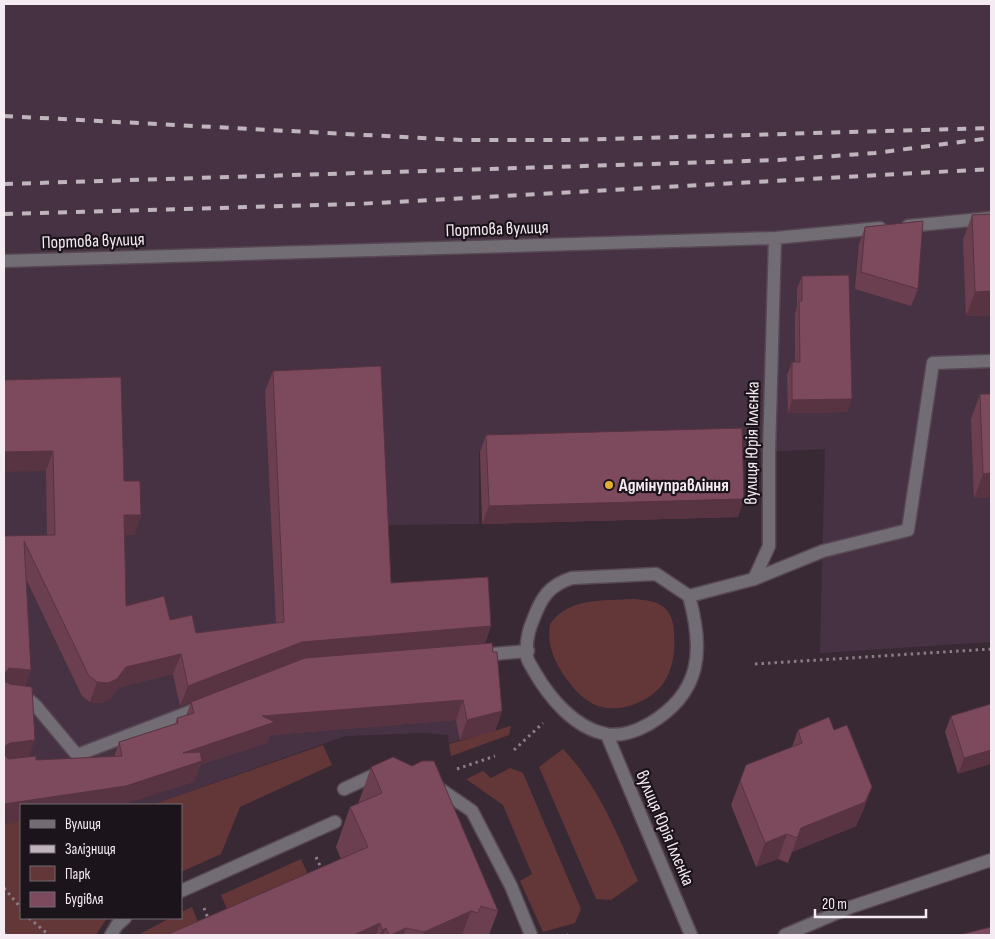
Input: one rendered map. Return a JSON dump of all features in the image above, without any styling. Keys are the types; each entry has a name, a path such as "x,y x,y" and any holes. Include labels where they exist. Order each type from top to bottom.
{"street":[{"name":"Портова вулиця","path":"4,261 775,238 991,218"},
{"name":"вулиця Юрія Іллєнка","path":"754,580 768,546 768,453 775,238"},
{"path":"689,596 754,580 822,551 908,530 933,363 991,361"},
{"path":"656,574 689,596 697,625 698,650 694,676 680,700 660,717 637,731 607,735 581,725 560,707 543,687 527,659 529,629 540,602 549,589 559,582 572,578 656,574"},
{"path":"472,656 528,651"},
{"path":"4,696 19,696 36,706 72,756 214,702"},
{"name":"вулиця Юрія Іллєнка","path":"607,735 691,935"},
{"path":"344,789 372,776 391,774"},
{"path":"426,782 434,784 472,811 511,886 531,935"},
{"path":"182,890 335,822"},
{"path":"785,935 851,907 991,860"},
{"path":"111,935 123,919"}],"path":[{"path":"755,664 991,649"},
{"path":"514,750 560,707"},
{"path":"453,770 495,756"},
{"path":"313,850 324,873"},
{"path":"4,888 20,907"},
{"path":"201,901 211,925"},
{"path":"30,919 49,935"}],"shaded area":[{"path":"4,4 991,4 991,642 820,653 825,449 741,453 737,445 479,451 479,524 386,525 386,603 483,632 495,731 449,743 448,735 424,733 345,736 157,803 20,804 20,821 4,824"}],"green space":[{"path":"633,599 648,601 662,606 670,615 674,638 674,655 671,667 662,685 639,702 620,708 598,706 578,693 557,665 551,649 550,624 558,615 577,605 587,602"},
{"path":"511,726 509,735 451,756 449,744"},
{"path":"323,745 332,765 240,807 221,854 182,872 182,804 150,804"},
{"path":"563,749 587,779 597,796 615,829 638,881 611,900 596,899 539,767"},
{"path":"510,768 523,773 581,909 575,923 543,932 520,881 532,874 503,805 466,779 483,771 491,778"},
{"path":"20,821 20,919 106,919 96,935 4,935 4,824"},
{"path":"301,859 315,890 237,932 221,895"},
{"path":"192,907 203,935 138,935 168,919 182,919 182,912"}],"building":[{"path":"991,214 991,291 975,292 972,215"},
{"path":"923,221 918,289 861,272 865,227"},
{"path":"849,275 852,399 792,400 792,362 800,362 799,301 802,301 802,276"},
{"path":"381,366 391,583 488,577 491,626 302,642 188,686 181,654 126,667 117,679 108,683 97,682 89,676 24,541 31,670 9,668 4,675 4,536 55,535 53,451 4,452 4,380 121,377 124,481 140,481 141,515 124,515 126,606 164,596 170,620 192,615 196,633 284,622 273,371"},
{"path":"980,394 991,394 991,473 983,474"},
{"name":"Адмінуправління","path":"742,428 744,499 489,506 486,435"},
{"path":"492,643 493,652 497,652 502,711 467,720 463,700 262,716 275,722 183,753 200,752 202,761 126,786 4,804 4,753 8,759 36,756 36,760 122,756 119,742 178,723 177,718 194,713 191,702 305,658"},
{"path":"4,677 6,682 10,684 32,687 35,740 10,743 4,747"},
{"path":"991,704 991,750 964,758 951,716"},
{"path":"829,717 834,730 847,725 872,787 865,802 801,828 797,838 787,834 765,843 740,781 746,765 802,743 798,730"},
{"path":"393,757 412,766 422,761 434,761 498,911 481,906 478,913 471,911 424,932 406,928 391,935 389,935 386,928 382,930 380,923 354,935 171,935 171,933 368,847 350,807 382,793 371,767"},
{"path":"4,927 8,935 4,935"},
{"path":"991,927 991,935 959,935"}],"railway":[{"path":"4,116 461,140 573,140 991,128"},
{"path":"4,184 778,160 875,153 991,138"},
{"path":"4,214 357,204 991,169"}],"place":[{"name":"Адмінуправління","path":"609,485"}]}
